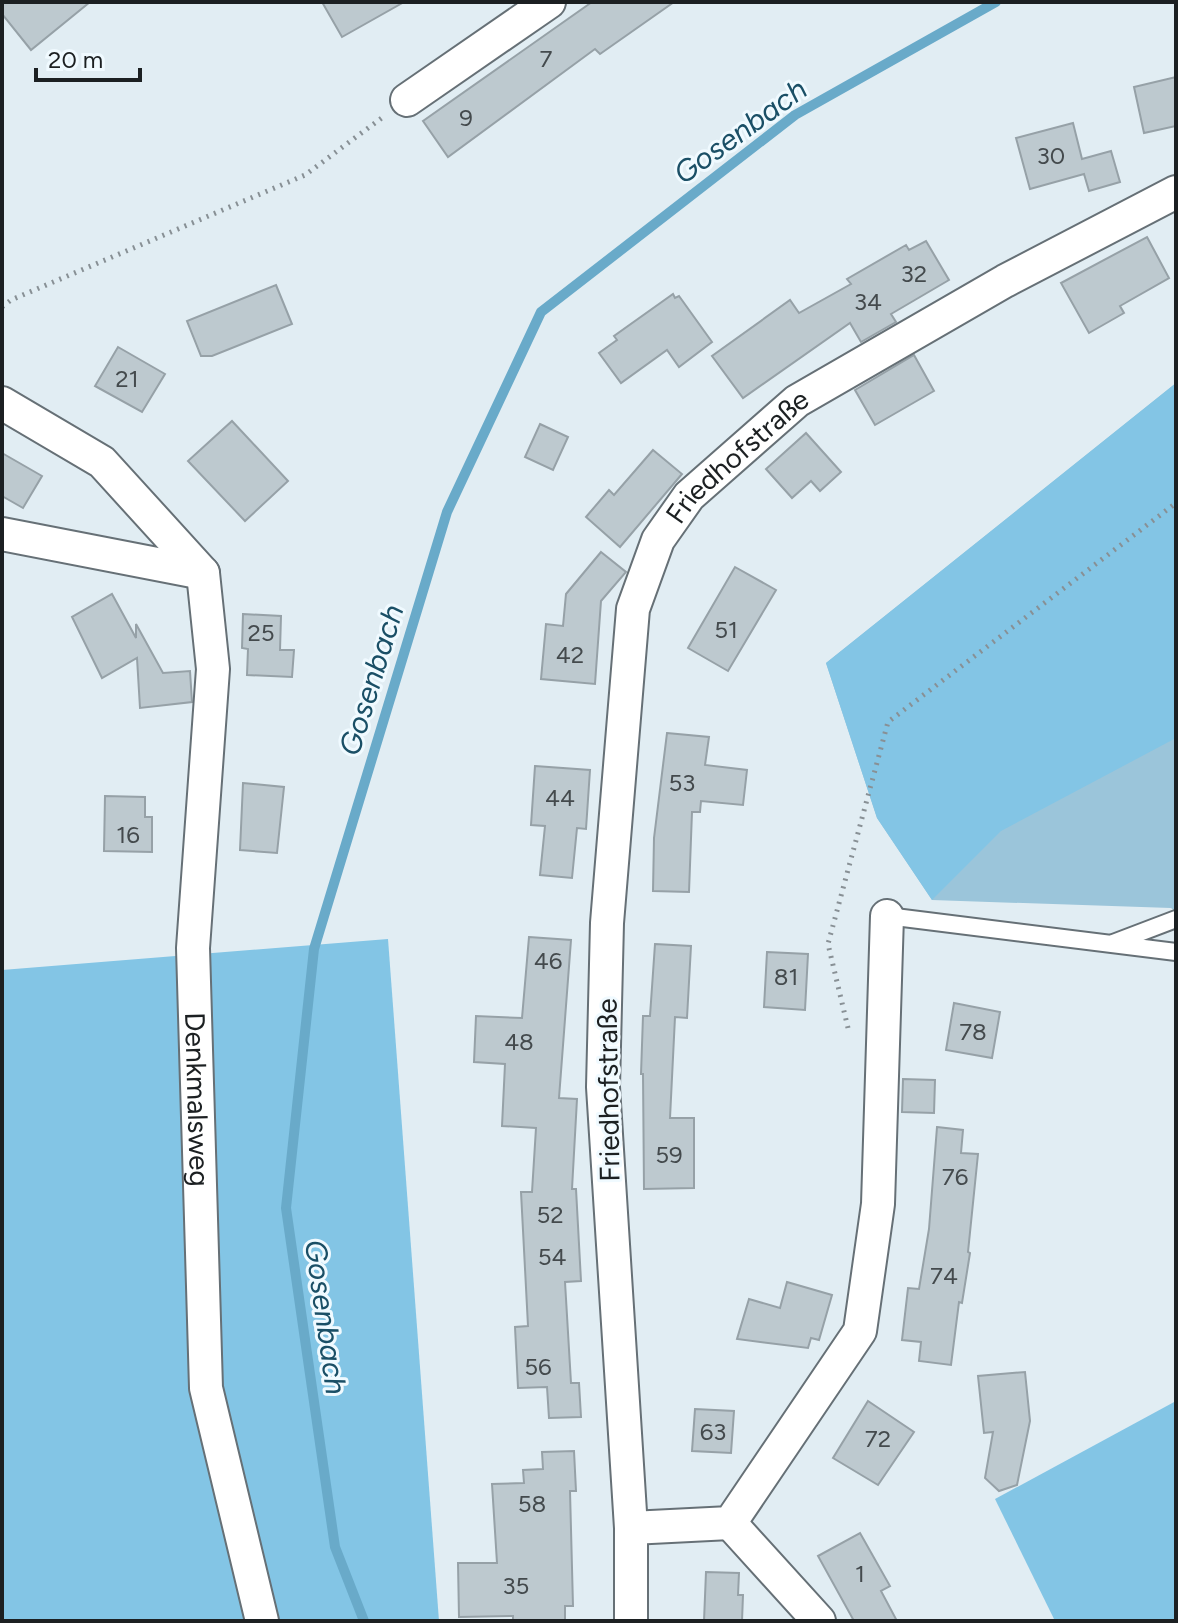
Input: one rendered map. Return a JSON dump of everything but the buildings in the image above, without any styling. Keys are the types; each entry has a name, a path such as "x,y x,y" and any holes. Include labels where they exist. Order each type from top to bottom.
{"street":[{"path":"407,100 549,2"},
{"name":"Friedhofstraße","path":"631,1528 603,1087 607,923 633,609 658,540 689,496 797,401 1005,281 1176,192"},
{"path":"2,403 102,462 203,573"},
{"path":"2,534 203,573"},
{"name":"Denkmalsweg","path":"203,573 213,669 193,948 206,1388 262,1621"},
{"path":"730,1523 860,1331 878,1204 887,916"},
{"path":"631,1621 631,1528 730,1523"},
{"path":"730,1523 819,1621"}],"lane":[{"path":"887,916 1176,952"},
{"path":"1108,945 1176,919"}],"path":[{"path":"2,307 11,300 305,175 407,100"},
{"path":"849,1031 828,944 888,722 1176,503"}],"shaded area":[{"path":"1176,383 1176,912 1171,908 932,900 877,818 826,663"},
{"path":"1176,383 1176,738 1001,831 932,900 877,818 826,663"},
{"path":"388,939 439,1621 2,1621 2,970"},
{"path":"1176,1401 1176,1621 1055,1621 995,1499"}],"waterway":[{"name":"Gosenbach","path":"364,1621 335,1547 286,1208 314,949 447,512 541,312 795,115 996,2"}]}
